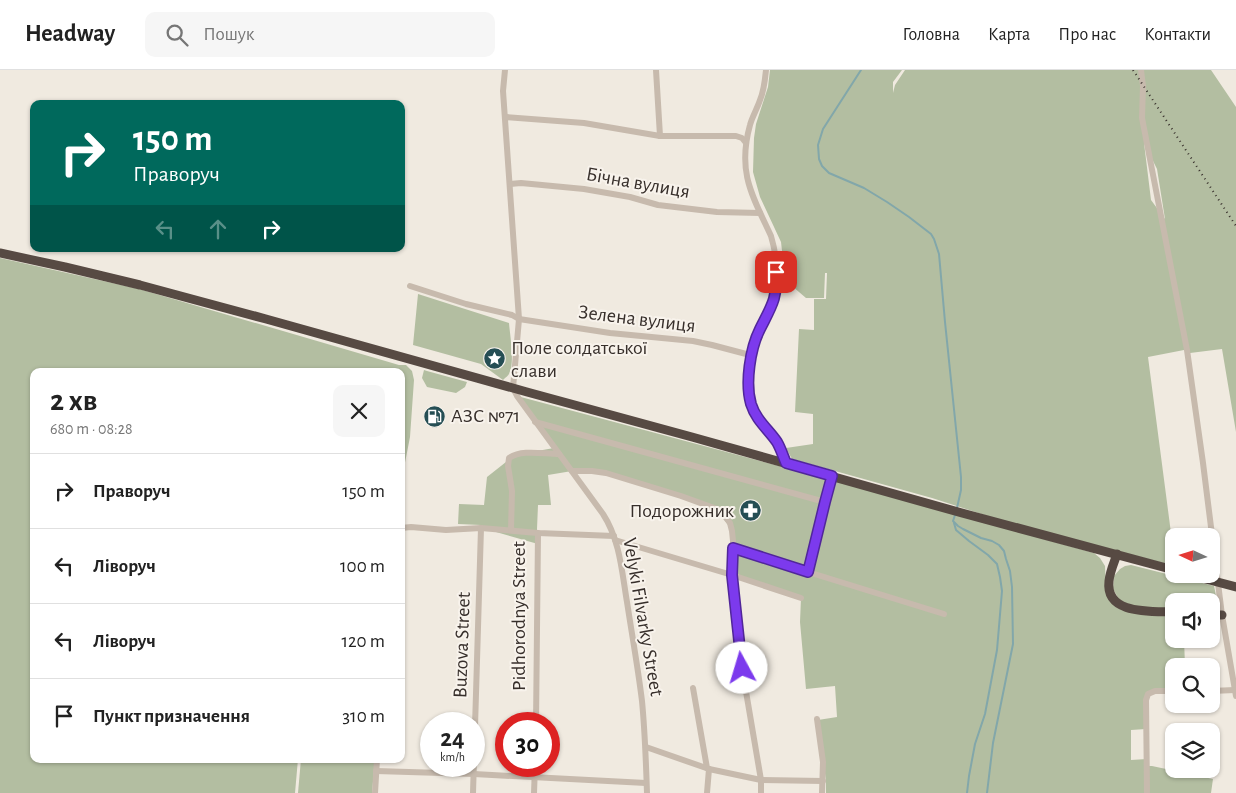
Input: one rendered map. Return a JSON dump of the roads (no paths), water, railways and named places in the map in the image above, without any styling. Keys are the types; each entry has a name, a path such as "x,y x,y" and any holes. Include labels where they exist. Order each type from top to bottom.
{"highway":[{"path":"0,253 140,285 1165,567"},
{"path":"1117,554 1108,586 1110,593 1117,603 1125,608 1165,612"},
{"path":"1220,582 1236,587"}],"street":[{"path":"505,70 503,91 519,319 513,388"},
{"path":"656,70 660,136"},
{"path":"766,70 762,92 750,124 746,144 746,166 749,189 771,236 778,285 772,306 760,329 750,355 749,393 751,404 760,422 776,441 786,463"},
{"path":"1141,70 1143,86 1142,118 1187,350 1204,463 1222,615 1236,693 1220,691"},
{"path":"505,117 584,123 660,136 736,136 742,138 746,144"},
{"name":"Бічна вулиця","path":"510,184 521,183 584,189 630,197 658,206 717,212 760,213"},
{"name":"Зелена вулиця","path":"410,286 466,304 512,315 519,319 610,333 692,341 750,355"},
{"name":"Velyki Filvarky Street","path":"513,388 516,396 603,514 614,538 631,628 642,702 646,747 647,793"},
{"path":"535,422 825,502"},
{"path":"511,530 512,491 508,466 509,458 514,454 524,453 558,454"},
{"path":"572,471 606,473 682,496 717,509 724,514 730,524 733,548 732,575 742,668 762,780 761,793"},
{"path":"808,572 833,475"},
{"name":"Pidhorodnya Street","path":"405,528 446,530 482,528 538,533 536,712"},
{"name":"Buzova Street","path":"476,712 482,528"},
{"path":"538,533 614,538 801,598"},
{"path":"733,548 944,614"},
{"path":"693,688 708,768 707,793"},
{"path":"1147,793 1146,700 1148,694 1155,691 1165,691"},
{"path":"817,718 823,762 822,793"},
{"path":"646,747 708,768 762,780 823,780"},
{"path":"375,793 377,763"},
{"path":"376,771 420,772"},
{"name":"Buzova Street","path":"473,793 474,777"},
{"path":"534,793 535,777 646,783"}],"waterway":[{"path":"861,70 823,129 818,145 819,159 822,166 829,173 864,188 887,202 931,234 934,239 939,254 961,477 961,490 957,508"},
{"path":"955,515 953,521 958,526 981,538 992,541 1004,551 1010,571 1012,587 1013,644 993,743 987,793"},
{"path":"954,523 956,530 997,564 1002,591 997,650 985,714 975,744 967,793"}],"railway":[{"path":"1133,70 1236,226"}],"place":[{"name":"Поле солдатської слави","path":"495,359"},
{"name":"АЗС №71","path":"435,416"},
{"name":"Подорожник","path":"750,511"}]}
